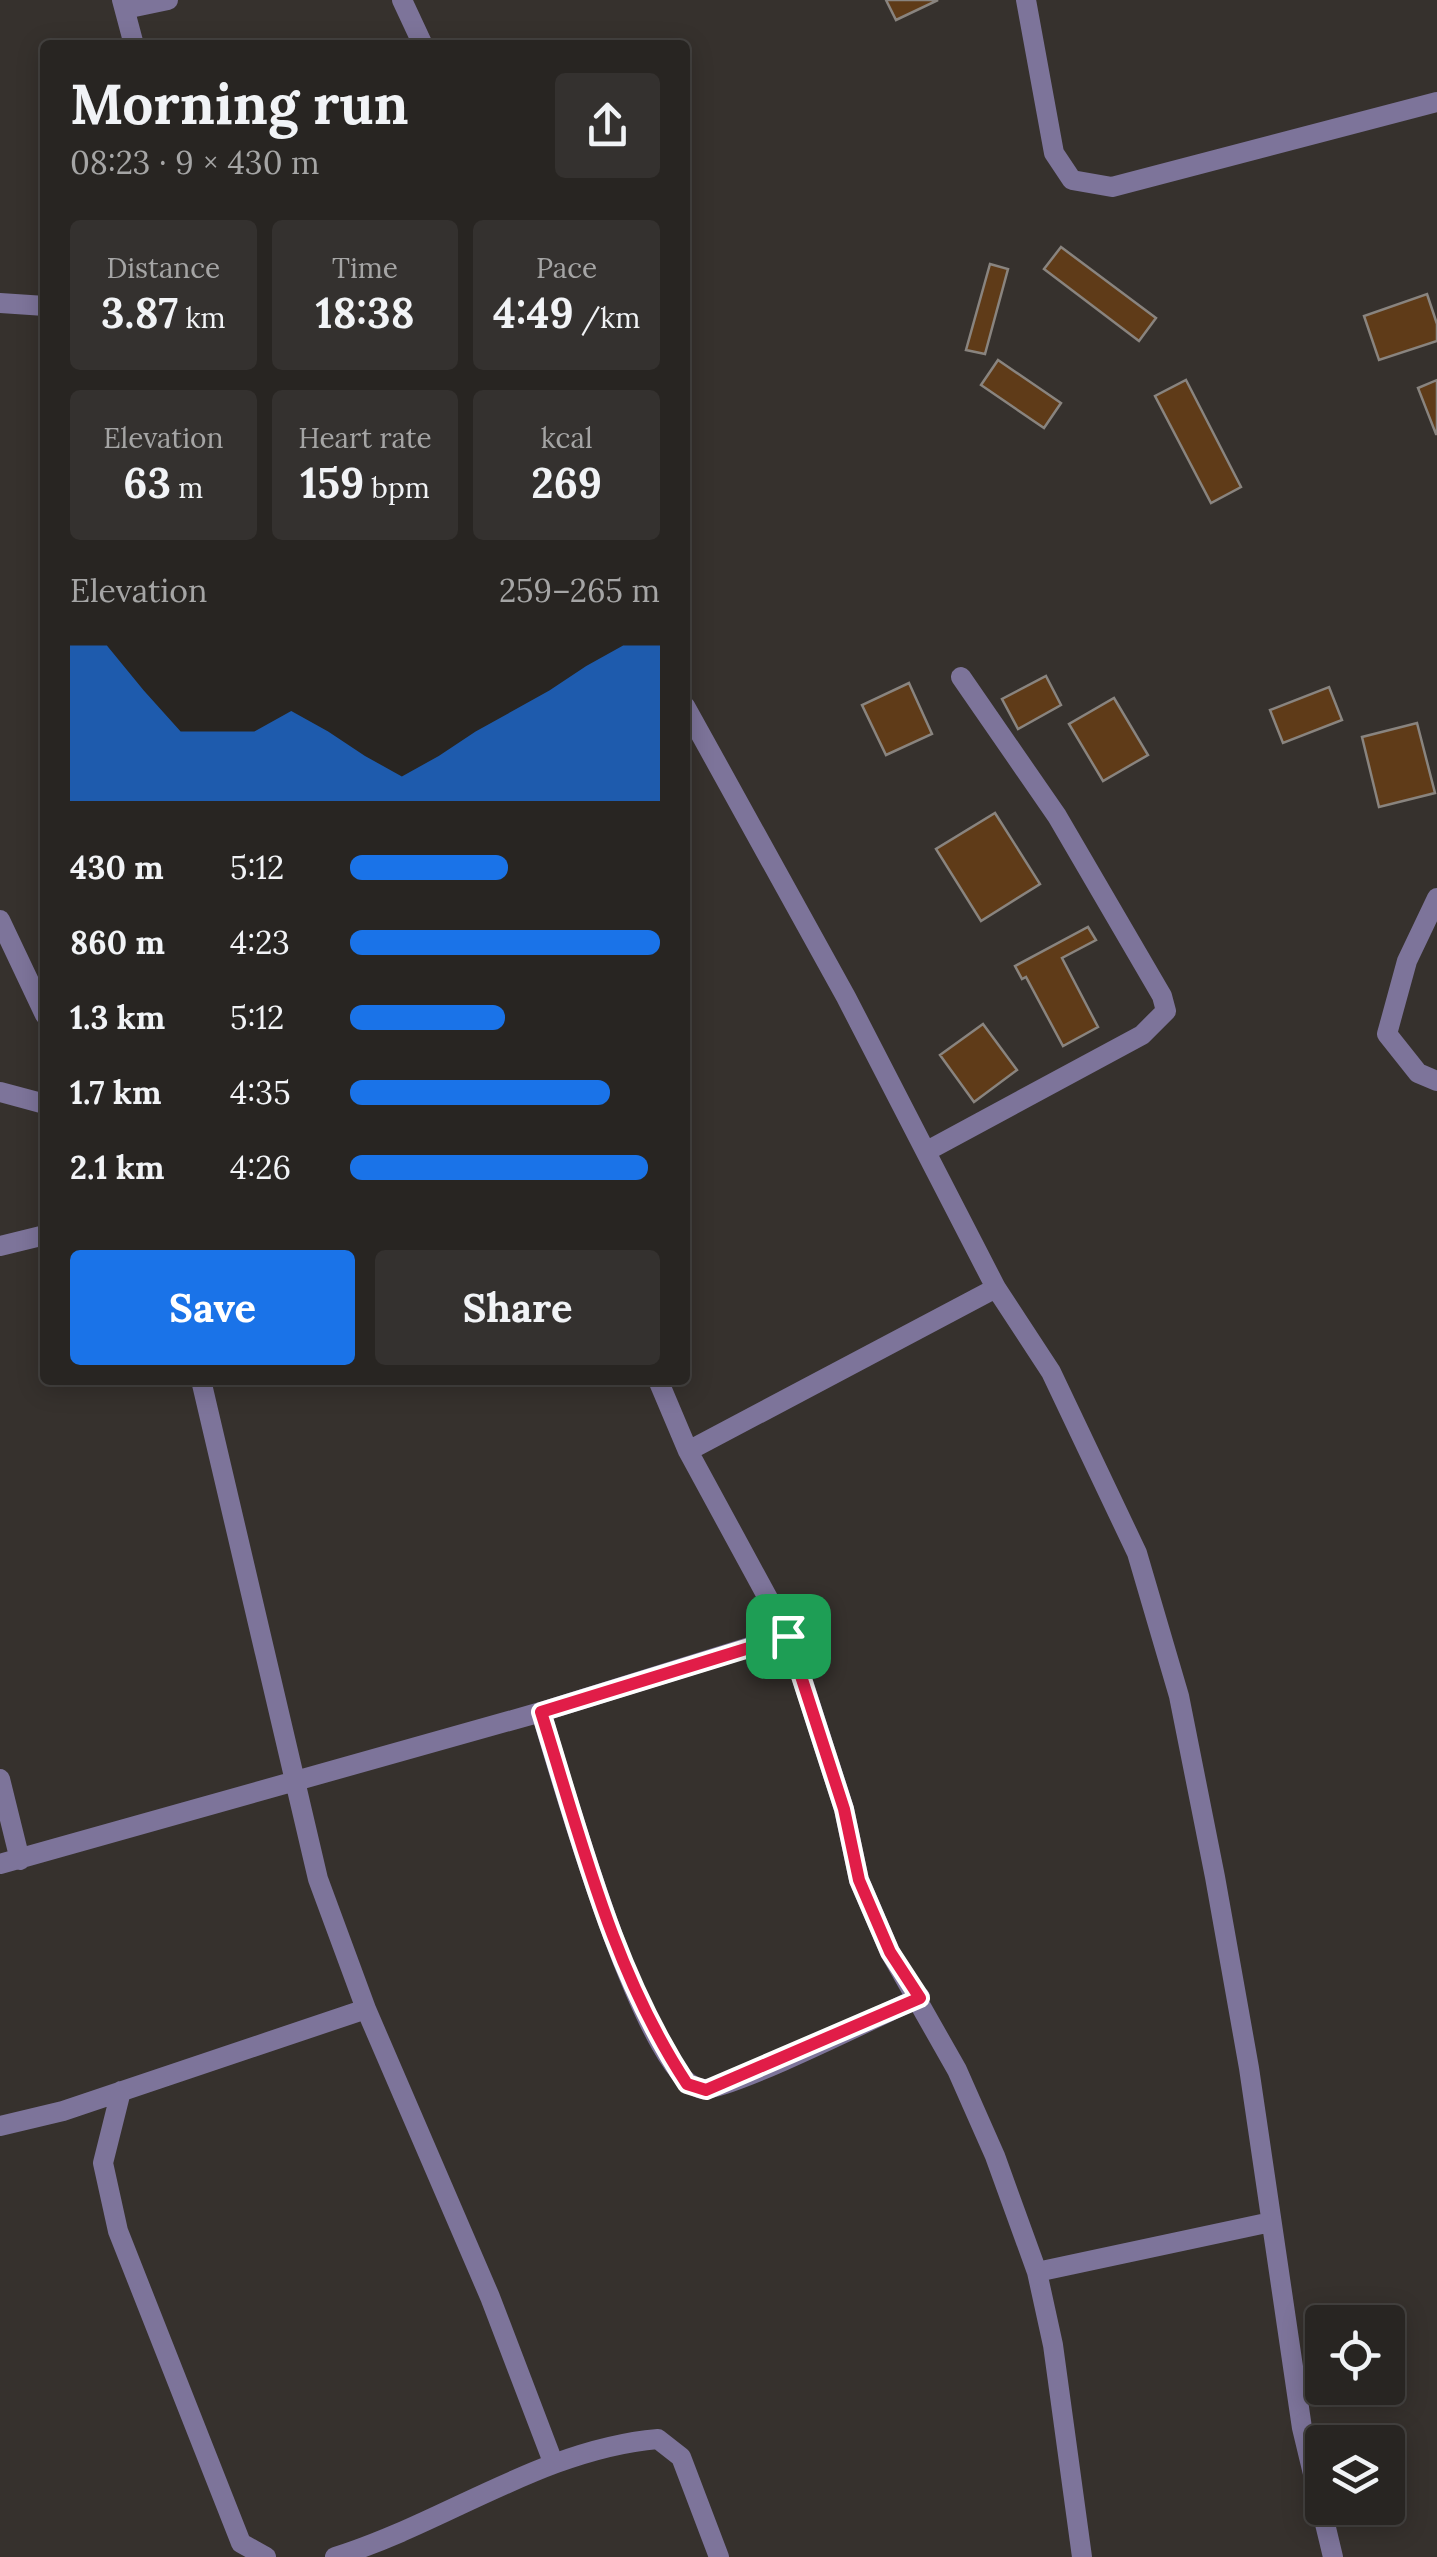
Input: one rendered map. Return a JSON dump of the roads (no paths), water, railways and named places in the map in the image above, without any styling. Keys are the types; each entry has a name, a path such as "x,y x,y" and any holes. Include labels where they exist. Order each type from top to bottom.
{"street":[{"path":"133,40 124,4 168,0"},
{"path":"402,0 421,40"},
{"path":"1026,0 1054,152 1072,180 1112,187 1437,102"},
{"path":"0,303 40,306"},
{"path":"927,1151 1142,1035 1166,1011 1162,996 1056,816 961,677"},
{"path":"690,715 927,1151 996,1288 1050,1372 1137,1554 1179,1696 1250,2068 1302,2428 1333,2557"},
{"path":"1437,898 1407,961 1387,1034 1418,1073 1437,1082"},
{"path":"0,920 40,985"},
{"path":"0,1092 40,1103"},
{"path":"0,1246 40,1237"},
{"path":"688,1450 996,1288"},
{"path":"201,1385 318,1879 366,2009 490,2296 553,2462"},
{"path":"660,1385 688,1450 788,1636 844,1809 859,1880 890,1952 920,1998 995,2156 1037,2272 1052,2346 1082,2557"},
{"path":"0,1778 10,1862 541,1712 788,1636"},
{"path":"541,1712 620,1957 663,2047 687,2084 706,2090 746,2076 920,1998"},
{"path":"0,2126 121,2091 366,2009"},
{"path":"121,2091 103,2163 118,2230 240,2543 258,2555"},
{"path":"1037,2272 1271,2222"},
{"path":"335,2557 392,2539 553,2462 628,2442 658,2439 681,2457 719,2557"}]}
